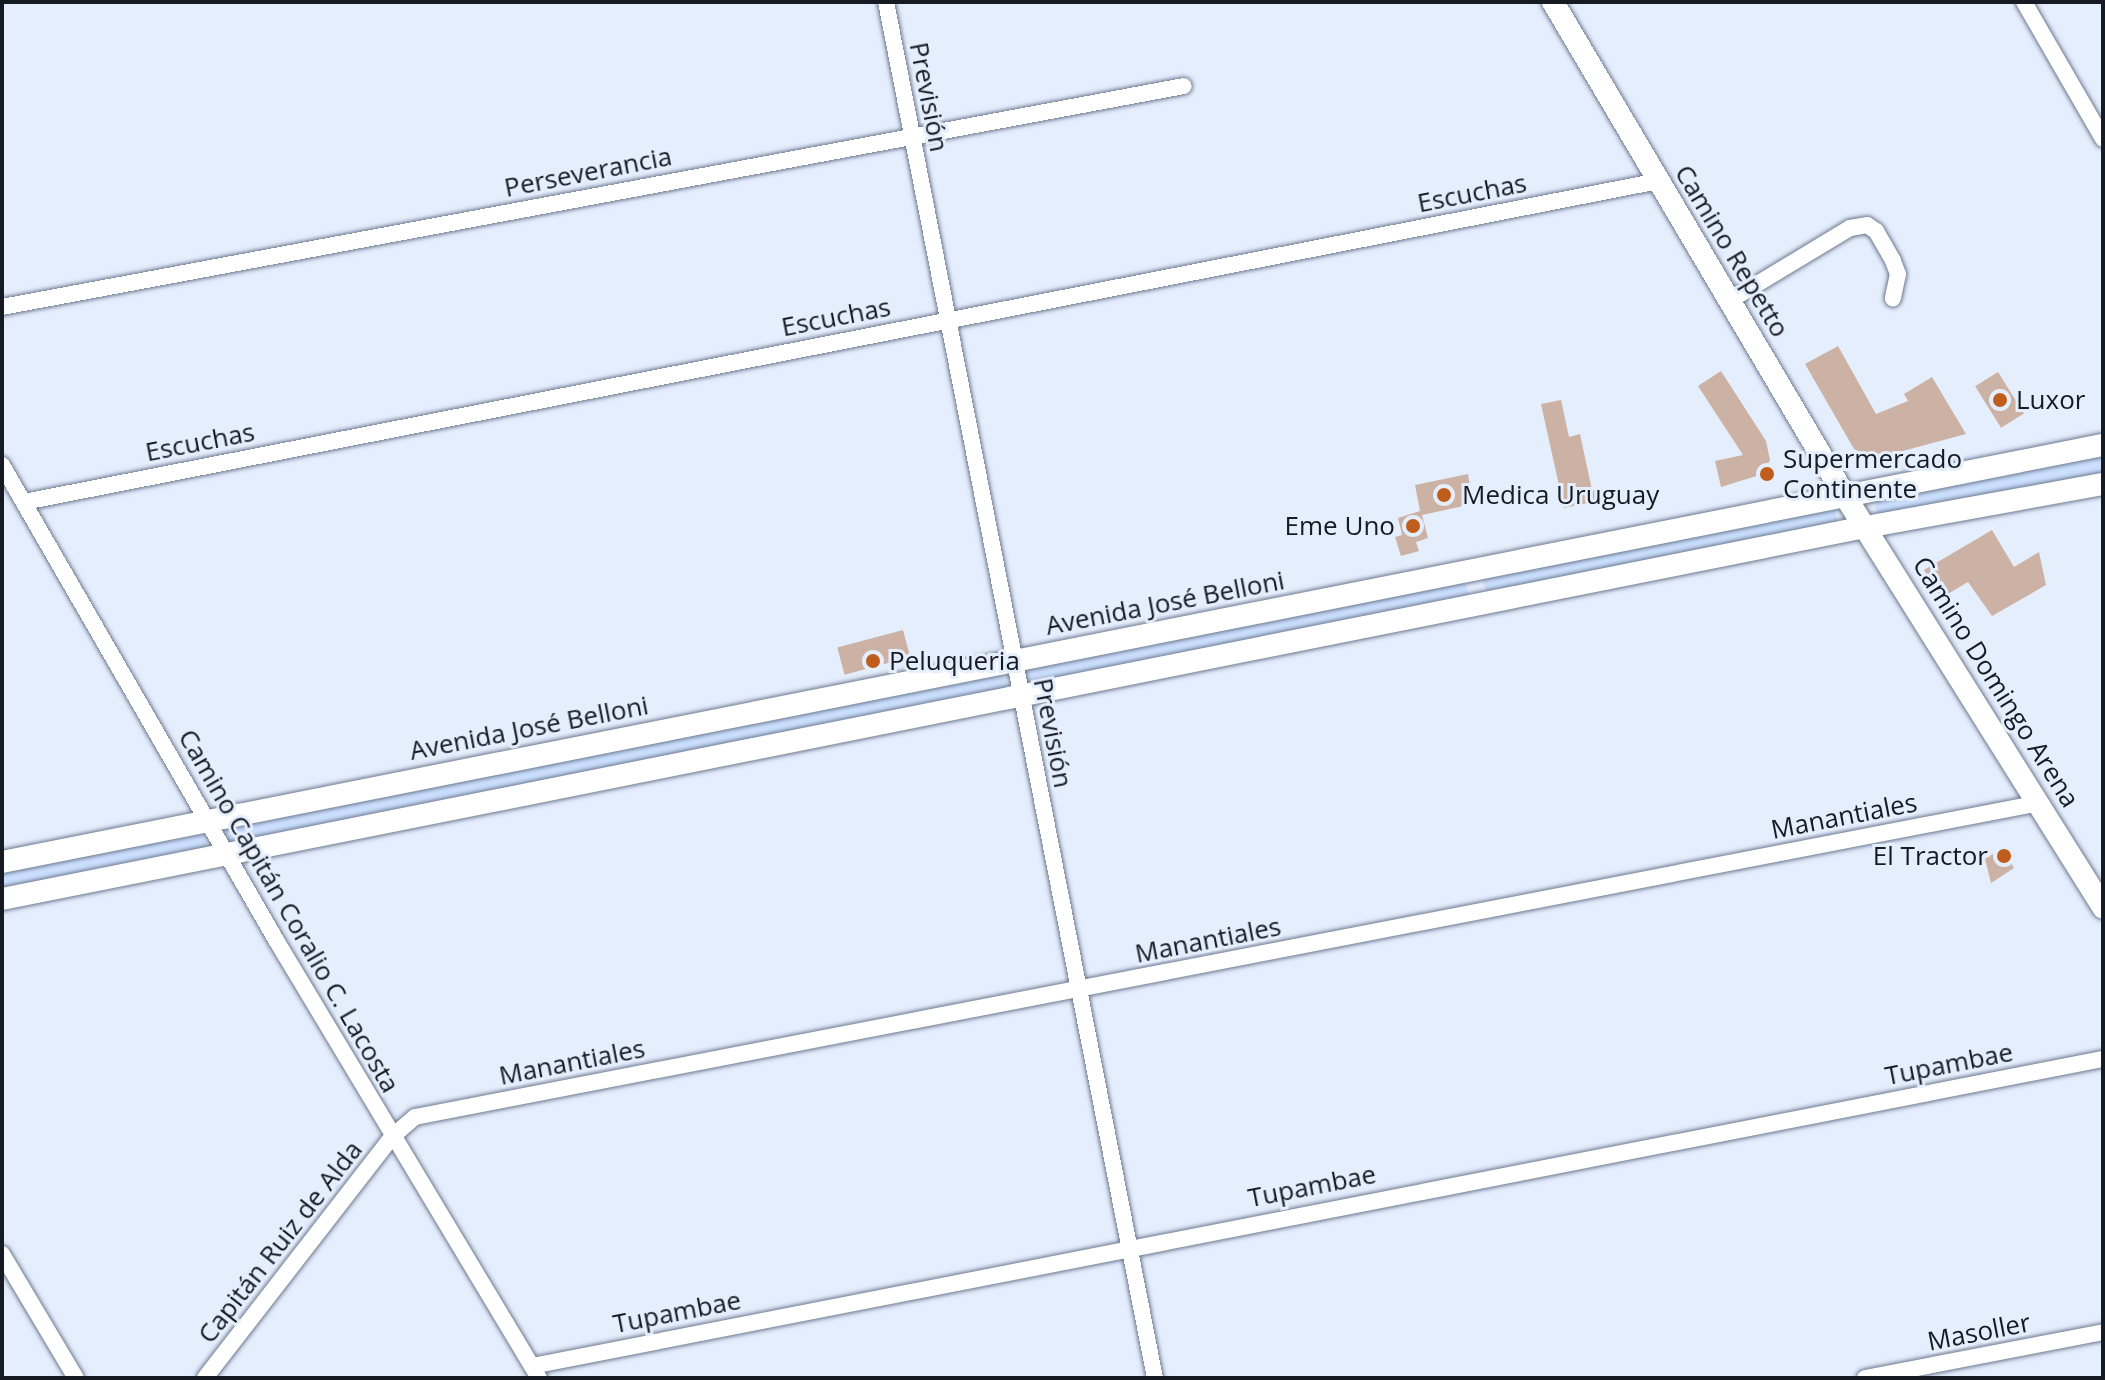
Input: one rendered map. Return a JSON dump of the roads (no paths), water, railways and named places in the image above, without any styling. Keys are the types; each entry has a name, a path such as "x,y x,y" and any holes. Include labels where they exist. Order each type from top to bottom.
{"main road":[{"name":"Camino Repetto","path":"1553,2 1866,527"},
{"name":"Avenida José Belloni","path":"2,862 2103,445"},
{"path":"2,899 1866,527 2103,484"},
{"name":"Camino Domingo Arena","path":"1866,527 2103,908"},
{"path":"1474,570 1482,605"}],"street":[{"name":"Previsión","path":"886,2 1155,1378"},
{"path":"2024,2 2103,139"},
{"name":"Perseverancia","path":"2,307 1184,86"},
{"name":"Escuchas","path":"24,502 1658,181"},
{"path":"1729,301 1850,228 1867,225 1876,231 1898,274 1893,298"},
{"name":"Camino Capitán Coralio C. Lacosta","path":"2,465 393,1136 536,1372"},
{"name":"Manantiales","path":"393,1136 415,1117 2039,803"},
{"name":"Tupambae","path":"536,1372 1129,1246 2103,1059"},
{"name":"Capitán Ruiz de Alda","path":"205,1378 393,1136"},
{"path":"2,1254 76,1378"},
{"name":"Masoller","path":"1865,1378 2103,1332"}],"place":[{"name":"Luxor","path":"2000,400"},
{"name":"Supermercado Continente","path":"1767,474"},
{"name":"Medica Uruguay","path":"1444,495"},
{"name":"Eme Uno","path":"1413,526"},
{"name":"Peluqueria","path":"873,661"},
{"name":"El Tractor","path":"2004,856"}]}
